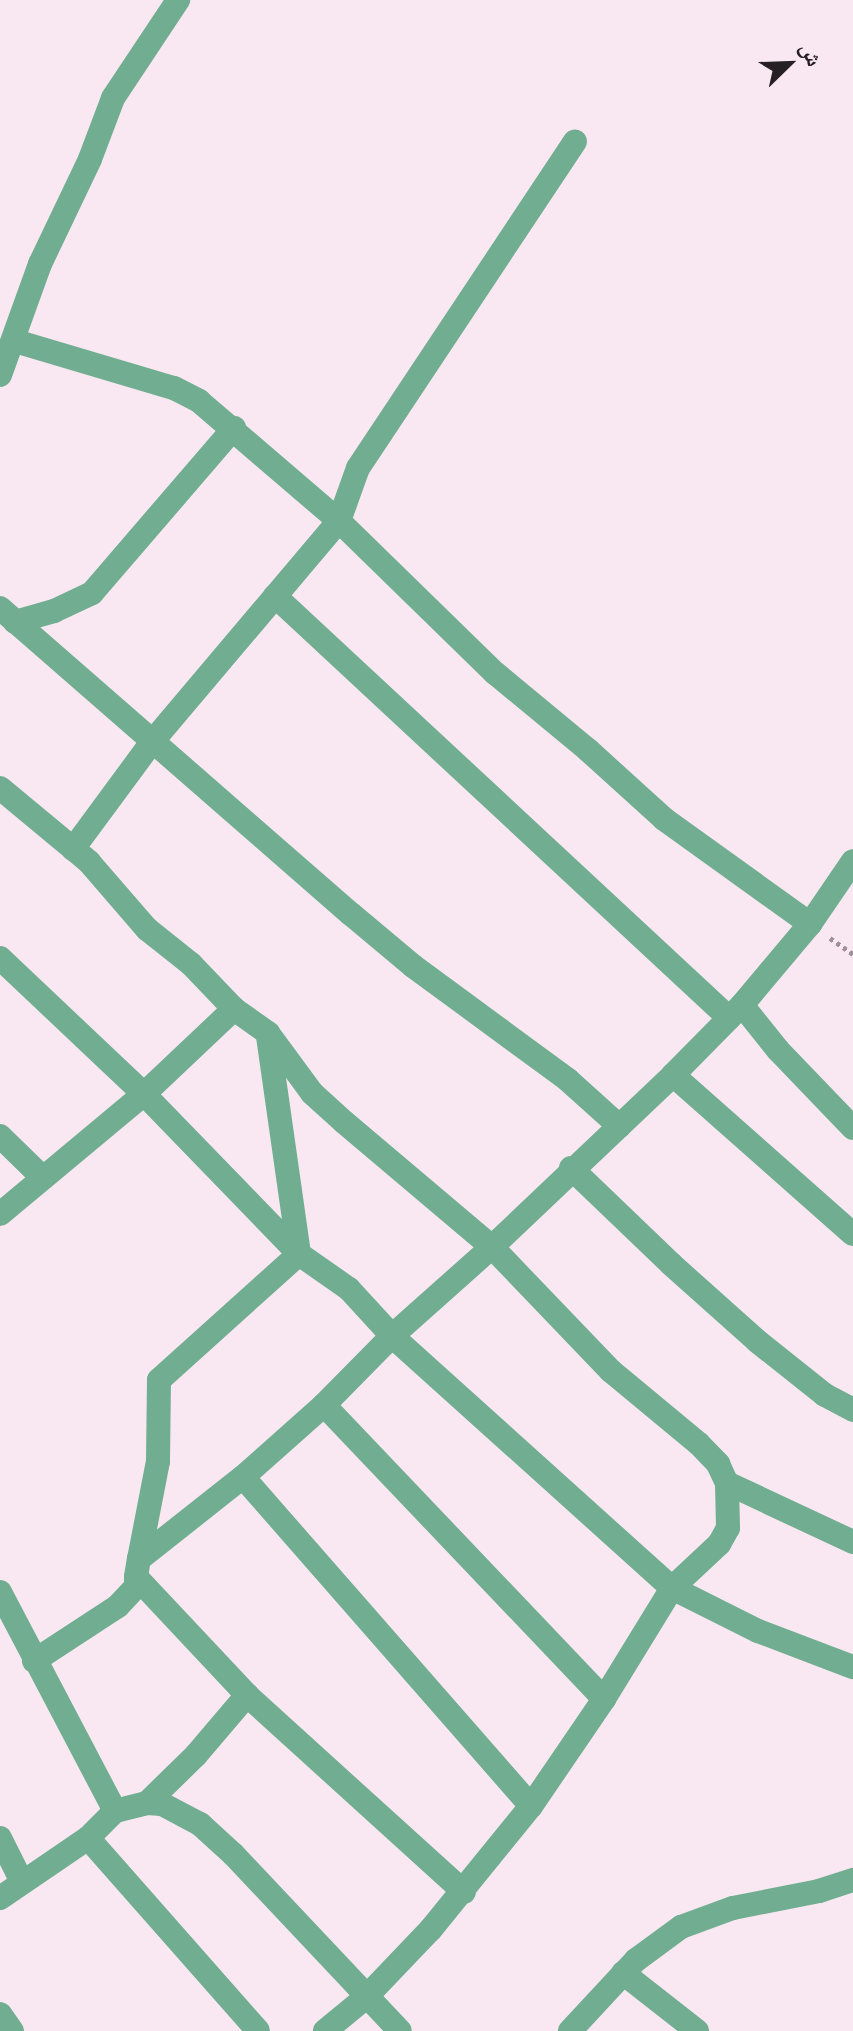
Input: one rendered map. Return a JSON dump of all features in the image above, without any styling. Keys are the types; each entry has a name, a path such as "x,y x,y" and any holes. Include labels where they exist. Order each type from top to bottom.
{"street":[{"path":"0,375 15,341 40,264 90,159 113,98 178,0"},
{"path":"73,849 152,742 339,521 358,468 575,141"},
{"path":"15,341 174,388 199,401 339,521 495,673 588,750 664,819 810,924"},
{"path":"8,615 54,611 92,593 234,428"},
{"path":"275,596 736,1011 853,1128"},
{"path":"8,615 413,966 523,1045 619,1126"},
{"path":"0,788 73,849 147,929 191,964 234,1009 268,1033 312,1093 492,1247 611,1371 699,1444 718,1464 727,1483 728,1528 719,1544 672,1588 604,1699 531,1806 464,1892 365,1998 325,2031"},
{"path":"138,1568 324,1405 392,1336 492,1247 571,1168 673,1075 736,1011 810,924 853,861"},
{"path":"0,958 144,1094 299,1254 349,1289 392,1336 672,1588 758,1631 853,1667"},
{"path":"0,1214 144,1094 234,1009"},
{"path":"268,1033 299,1254"},
{"path":"673,1075 853,1234"},
{"path":"0,1136 43,1178"},
{"path":"571,1168 757,1341 825,1395 853,1410"},
{"path":"34,1661 118,1606 136,1587 158,1461 159,1380 299,1254"},
{"path":"324,1405 604,1699"},
{"path":"243,1477 531,1806"},
{"path":"727,1483 853,1542"},
{"path":"138,1568 247,1695 464,1892"},
{"path":"0,1592 115,1811"},
{"path":"147,1803 196,1755 247,1695"},
{"path":"0,1898 21,1880 88,1838 115,1811 147,1803 174,1808 211,1834 365,1998 400,2031"},
{"path":"0,1838 21,1880"},
{"path":"88,1838 258,2031"},
{"path":"579,2028 623,1973 657,1942 706,1916 819,1891 853,1880"},
{"path":"623,1973 697,2031"},
{"path":"0,2014 12,2031"}]}
